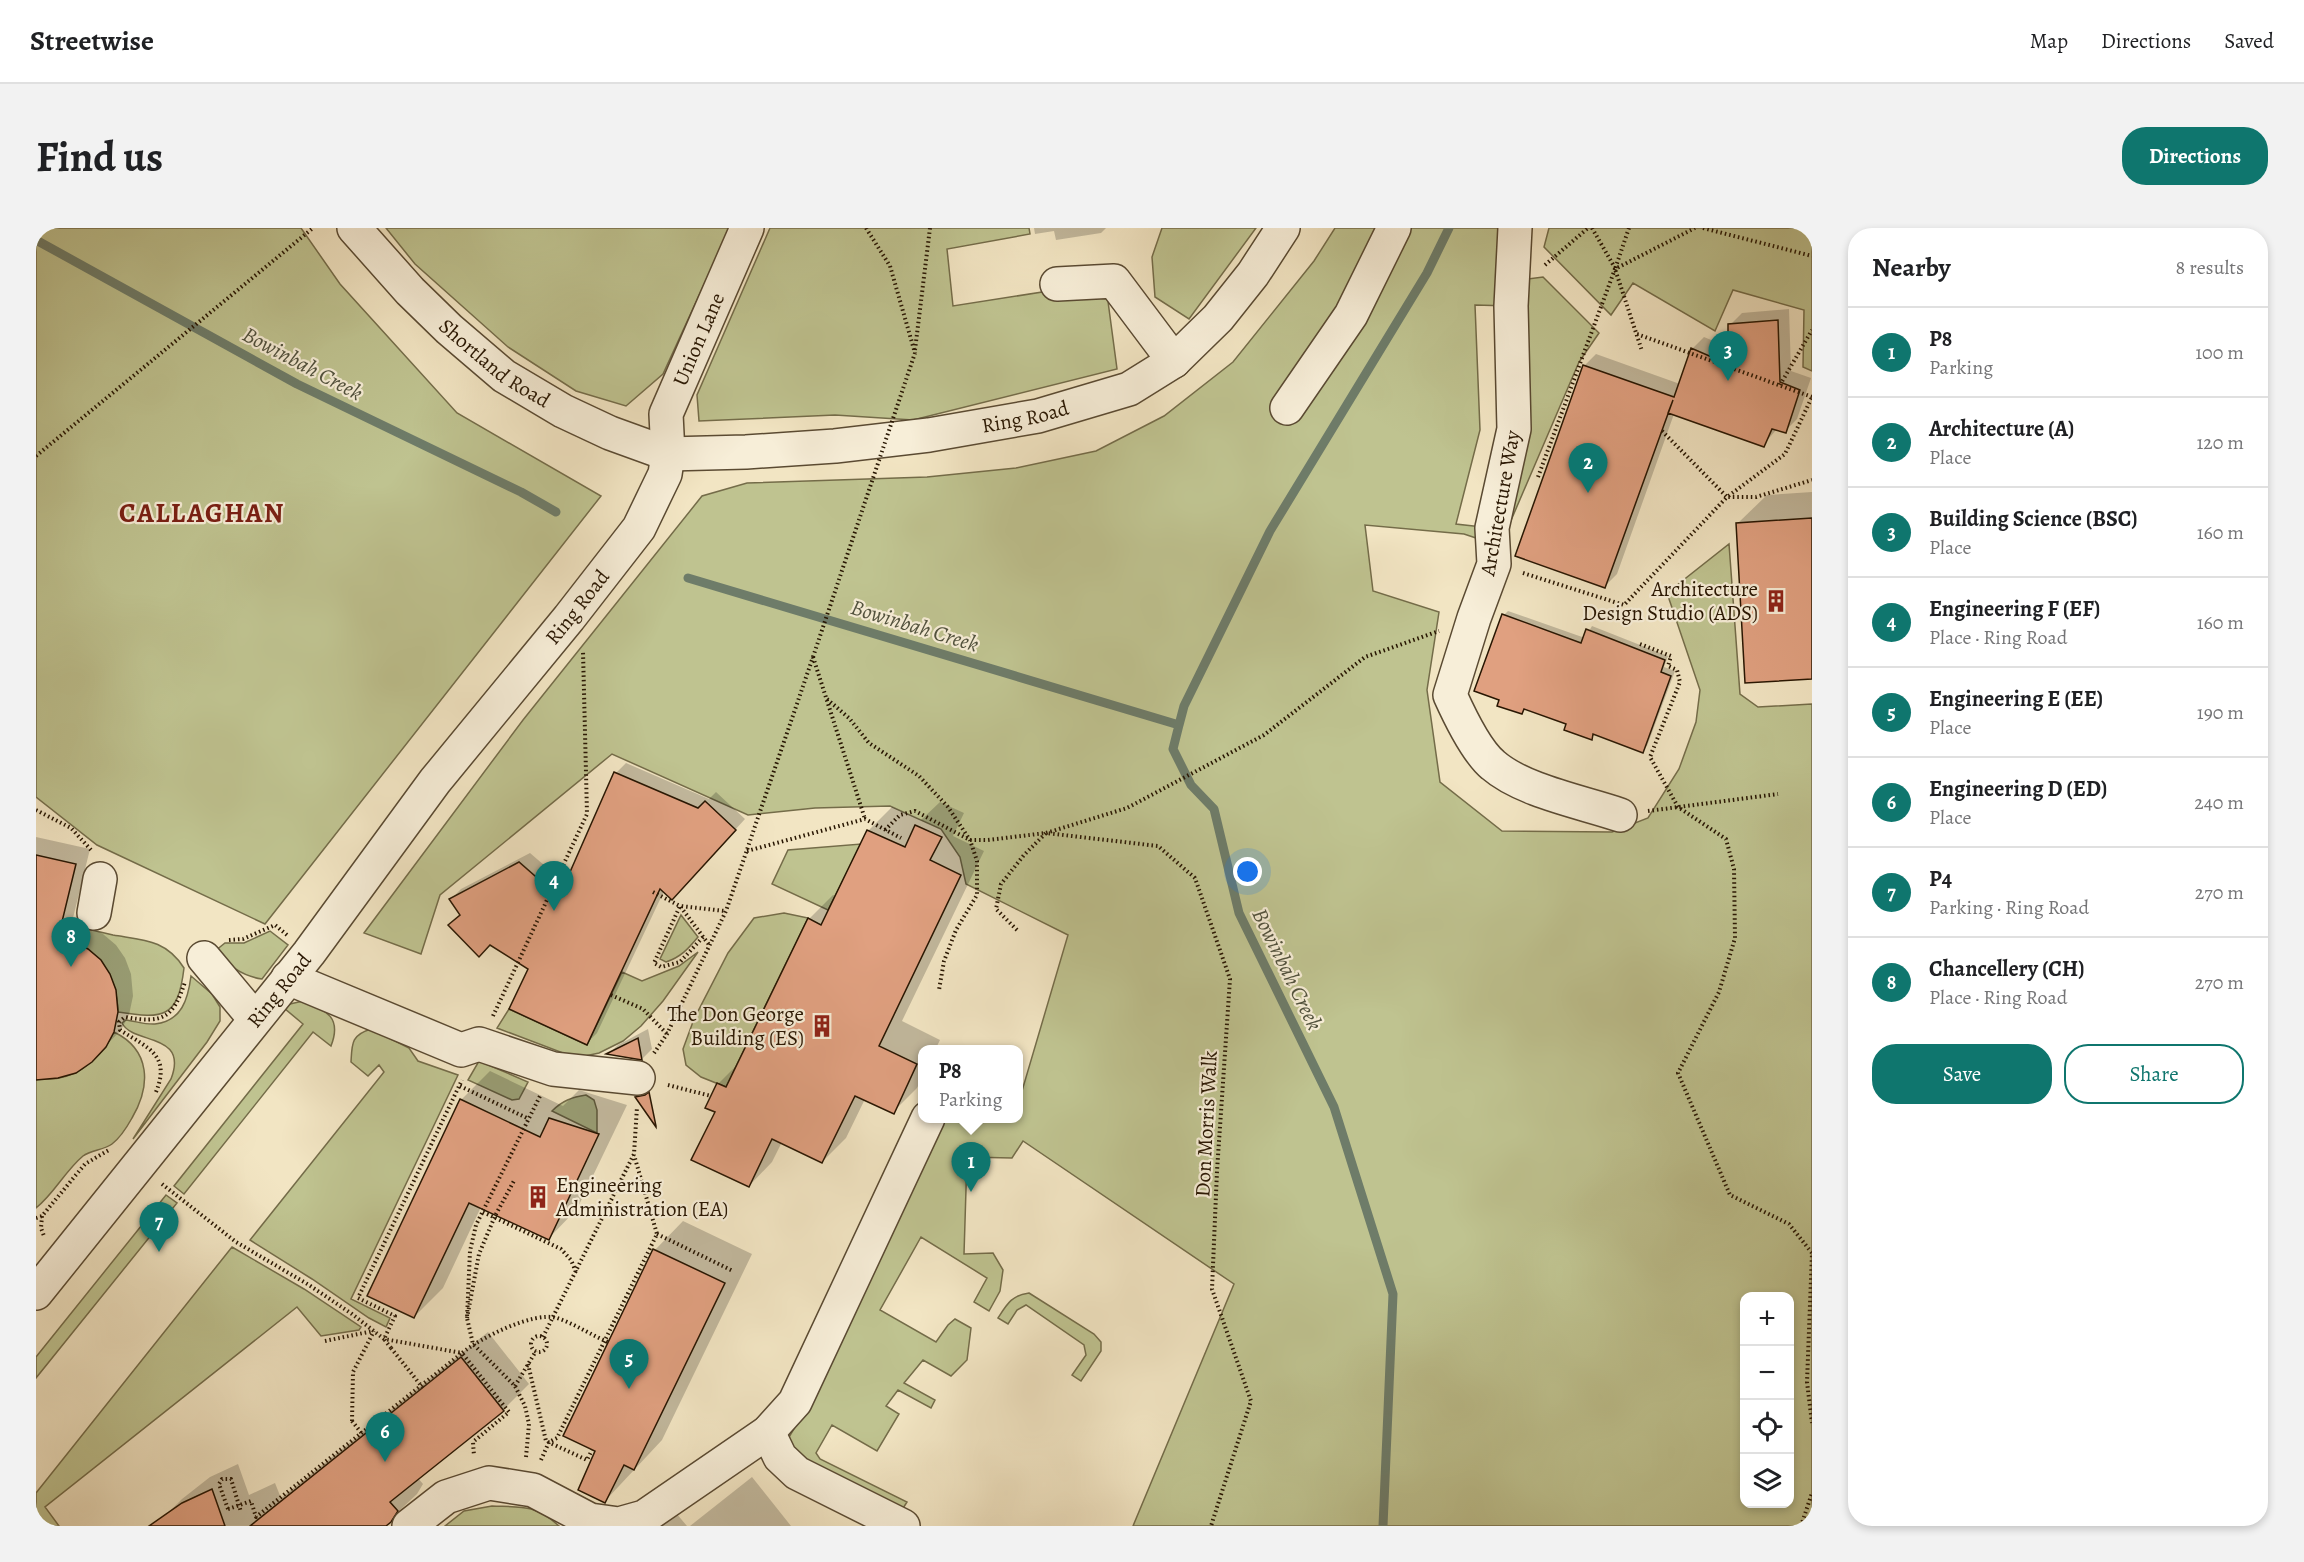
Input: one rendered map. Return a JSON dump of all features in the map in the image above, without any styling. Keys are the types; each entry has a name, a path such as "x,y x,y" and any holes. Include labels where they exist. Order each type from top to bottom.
{"street":[{"name":"Shortland Road","path":"354,228 410,291 449,329 504,376 610,433 668,454"},
{"name":"Union Lane","path":"668,454 666,414 747,228"},
{"name":"Ring Road","path":"36,1293 288,978 435,781 569,618 639,528 665,474 668,454 835,446 929,435 1038,416 1130,389 1174,361 1218,318 1252,274 1283,228"},
{"path":"1287,408 1351,315 1395,228"},
{"name":"Architecture Way","path":"1515,228 1511,294 1514,429 1492,528 1494,564 1450,695 1461,721 1491,764 1517,782 1620,815"},
{"path":"1057,284 1114,281 1174,361"},
{"path":"94,913 100,879"},
{"path":"213,949 255,1019"},
{"path":"288,978 461,1050 479,1044 554,1069 638,1078"},
{"path":"409,1526 446,1497 489,1483 533,1490 590,1520 619,1524 639,1521 768,1432 795,1402 926,1123"},
{"path":"768,1432 780,1457 797,1473 903,1526"}],"path":[{"path":"36,456 313,228"},
{"path":"866,228 890,266 915,353"},
{"path":"540,1464 549,1442 557,1438 657,1234 634,1154 638,1078 667,1034 710,946 726,911 747,851 915,353 930,228"},
{"path":"1511,294 1590,228 1615,269 1642,351"},
{"path":"1536,480 1629,228"},
{"path":"1615,269 1695,228"},
{"path":"1703,228 1812,256"},
{"path":"1780,385 1812,330"},
{"path":"1494,564 1624,605 1727,496 1785,454 1812,397 1637,334"},
{"path":"1662,430 1727,496 1756,497 1812,480"},
{"path":"885,830 900,815 915,812 970,840 988,840 1046,833 1127,808 1264,735 1365,657 1474,618"},
{"path":"384,1339 394,1316 358,1299 587,814 583,641"},
{"path":"1640,645 1671,656 1668,666 1677,670 1680,682 1650,757 1678,807 1726,839 1734,869 1735,938 1719,992 1678,1073 1730,1195 1789,1224 1812,1253 1807,1382 1812,1424"},
{"path":"813,657 865,819 901,838"},
{"path":"826,699 849,718 868,743 919,776 948,807 970,840 977,861 977,895 956,930 944,961 939,990"},
{"path":"1620,815 1778,794"},
{"path":"36,810 72,828 96,856 100,879"},
{"path":"747,851 865,819"},
{"path":"1017,930 996,909 1001,884 1024,855 1046,833"},
{"name":"Don Morris Walk","path":"1046,833 1158,846 1195,878 1230,979 1217,1171 1212,1289 1251,1401 1211,1526"},
{"path":"653,892 680,906 726,911"},
{"path":"680,906 654,963 661,967 680,962 703,937"},
{"path":"680,906 710,946"},
{"path":"213,949 275,925 290,937"},
{"path":"153,1097 162,1076 160,1062 152,1051 120,1030 118,1022 125,1017 159,1020 174,1008 183,993 184,986"},
{"path":"610,995 644,1009 667,1034"},
{"path":"525,1462 529,1424 525,1406 515,1386 473,1344 466,1318 470,1251 476,1226 554,1069"},
{"path":"638,1078 711,1096"},
{"path":"460,1086 529,1119"},
{"path":"36,1218 42,1216 85,1164 114,1146"},
{"path":"543,1337 577,1273 634,1154"},
{"path":"466,1318 479,1254 495,1215 515,1179"},
{"path":"158,1181 236,1242 309,1285 374,1331 384,1339 423,1388"},
{"path":"483,1212 561,1249 577,1273"},
{"path":"657,1234 733,1271"},
{"path":"241,1512 231,1479 222,1479 219,1484 228,1509 251,1501 256,1517 473,1344 528,1320 555,1317 606,1341"},
{"path":"325,1341 374,1331"},
{"path":"363,1435 352,1421 353,1372 374,1331"},
{"path":"539,1336 543,1337 547,1341 547,1346 544,1350 536,1351 531,1342 539,1336"},
{"path":"384,1339 462,1353 509,1412 473,1442 475,1460"},
{"path":"515,1386 536,1351"},
{"path":"528,1364 546,1441 587,1460 592,1450"},
{"path":"1801,1526 1812,1493"}],"green space":[{"path":"36,228 301,228 340,284 457,413 601,496 265,924 97,845 36,797"},
{"path":"386,228 730,228 663,374 626,406 576,391 508,347 415,264"},
{"path":"770,228 1029,228 1030,234 947,249 953,306 1055,290 1107,294 1117,369 913,420 835,415 699,421 697,395"},
{"path":"1162,228 1256,228 1189,319 1155,297 1152,257"},
{"path":"1335,228 1515,228 1512,281 1543,277 1599,333 1579,362 1500,546 1464,534 1365,525 1373,591 1439,612 1427,690 1440,782 1502,831 1612,832 1648,818 1679,769 1696,722 1700,690 1667,593 1729,544 1740,694 1758,707 1812,704 1812,1526 1133,1526 1234,1284 1023,1141 1012,1158 967,1157 964,1254 993,1253 1003,1270 1000,1291 989,1311 974,1302 987,1278 921,1237 880,1310 936,1342 955,1319 971,1328 967,1360 951,1376 923,1360 904,1383 935,1400 931,1408 898,1390 886,1406 899,1414 877,1451 832,1425 816,1453 820,1459 907,1502 900,1513 800,1463 789,1437 941,1123 1023,1123 1023,1087 1068,935 966,884 960,857 941,829 890,806 815,808 748,815 612,754 440,895 421,954 364,933 523,720 702,496 747,483 927,477 1016,468 1096,451 1164,416 1233,362 1314,261","holes":["1475,305 1510,306 1491,528 1456,524 1480,430"]},
{"path":"1549,228 1812,228 1812,371 1803,367 1804,310 1733,290 1715,331 1633,283 1611,315 1544,247"},
{"path":"861,844 828,910 772,884 788,850"},
{"path":"784,913 808,918 726,1087 701,1077 686,1065 683,1049 694,1019 728,953 754,918"},
{"path":"681,915 698,937 684,952 666,962 660,959"},
{"path":"62,923 153,942 169,951 184,968 181,985 172,1006 166,1012 157,1015 118,1012 114,985 109,974 94,955 84,947 59,937"},
{"path":"270,931 288,945 262,979 236,969 215,951 225,943 244,943"},
{"path":"698,952 663,1001 641,1026 623,1041 599,1053 576,1058 497,1028 509,1009 587,1045 622,972 642,981 679,966"},
{"path":"191,976 212,994 220,1007 220,1021 207,1042 133,1139 171,1079 175,1064 166,1046 128,1030 122,1023 126,1020 155,1024 172,1018 182,1008"},
{"path":"303,1001 330,1016 335,1028 331,1046 313,1032 184,1194 174,1186 303,1024 284,1008"},
{"path":"371,1029 409,1048 418,1061 458,1075 351,1299 390,1318 386,1327 250,1240 384,1072 379,1065 368,1076 351,1062 356,1037"},
{"path":"114,1032 135,1049 141,1059 144,1081 138,1106 126,1129 115,1142 83,1156 36,1208 36,1078 61,1078 72,1074 100,1053"},
{"path":"479,1061 528,1082 519,1099 512,1100 468,1080"},
{"path":"586,1095 594,1100 597,1110 597,1133 552,1111 568,1100"},
{"path":"166,1195 177,1203 36,1378 36,1357"},
{"path":"232,1247 304,1289 361,1327 359,1330 321,1336 297,1307 45,1507 59,1526 36,1526 36,1493"},
{"path":"1029,1293 1094,1334 1101,1342 1101,1351 1081,1381 1072,1375 1086,1355 1084,1345 1026,1305 1017,1310 1008,1324 998,1318 1014,1298"},
{"path":"492,1506 535,1510 559,1526 445,1526 464,1511"}],"building":[{"path":"1778,320 1780,382 1800,390 1786,433 1772,429 1764,447 1668,413 1605,588 1515,556 1583,365 1674,397 1691,348 1728,364 1728,324"},
{"name":"Architecture Design Studio (ADS)","path":"1812,518 1812,679 1745,683 1736,523"},
{"path":"1502,614 1581,643 1586,629 1665,660 1661,672 1671,676 1643,753 1593,734 1592,740 1564,730 1566,724 1524,709 1522,714 1497,706 1499,700 1474,691"},
{"path":"614,772 698,808 705,801 736,830 672,900 660,889 587,1045 509,1009 528,969 490,945 479,957 448,925 460,915 449,899 519,862 559,897"},
{"name":"The Don George Building (ES)","path":"915,825 942,837 930,860 961,875 879,1046 917,1064 894,1114 855,1096 822,1163 772,1139 749,1187 691,1160 715,1112 705,1108 717,1083 726,1087 808,918 821,925 867,830 905,847"},
{"path":"36,855 76,864 59,934 88,949 101,960 116,990 118,1012 114,1032 106,1047 92,1062 76,1073 58,1078 36,1080"},
{"path":"638,1038 642,1060 606,1054"},
{"path":"649,1092 656,1127 635,1097"},
{"name":"Engineering Administration (EA)","path":"460,1099 540,1137 549,1118 599,1134 549,1240 469,1203 414,1318 367,1296"},
{"path":"653,1249 725,1283 634,1470 624,1465 605,1503 578,1490 595,1451 563,1436"},
{"path":"461,1357 504,1411 390,1502 398,1511 391,1522 386,1526 250,1526"},
{"path":"212,1489 225,1526 149,1526 182,1503"}],"waterway":[{"path":"1179,725 1184,706 1270,531 1427,273 1449,228"},
{"name":"Bowinbah Creek","path":"36,240 297,384 521,492 556,512"},
{"name":"Bowinbah Creek","path":"688,578 1179,725 1173,749 1191,785 1214,809 1239,913 1334,1107 1393,1294 1383,1526"}],"place":[{"name":"Building Science (BSC)","path":"1728,381"},
{"name":"Architecture (A)","path":"1588,493"},
{"name":"Architecture Design Studio (ADS)","path":"1776,601"},
{"name":"Engineering F (EF)","path":"554,911"},
{"name":"Chancellery (CH)","path":"71,967"},
{"name":"The Don George Building (ES)","path":"822,1026"},
{"name":"P8","path":"971,1192"},
{"name":"Engineering Administration (EA)","path":"538,1197"},
{"name":"P4","path":"159,1252"},
{"name":"Engineering E (EE)","path":"629,1389"},
{"name":"Engineering D (ED)","path":"385,1462"}],"district":[{"name":"CALLAGHAN","path":"202,513"}]}
